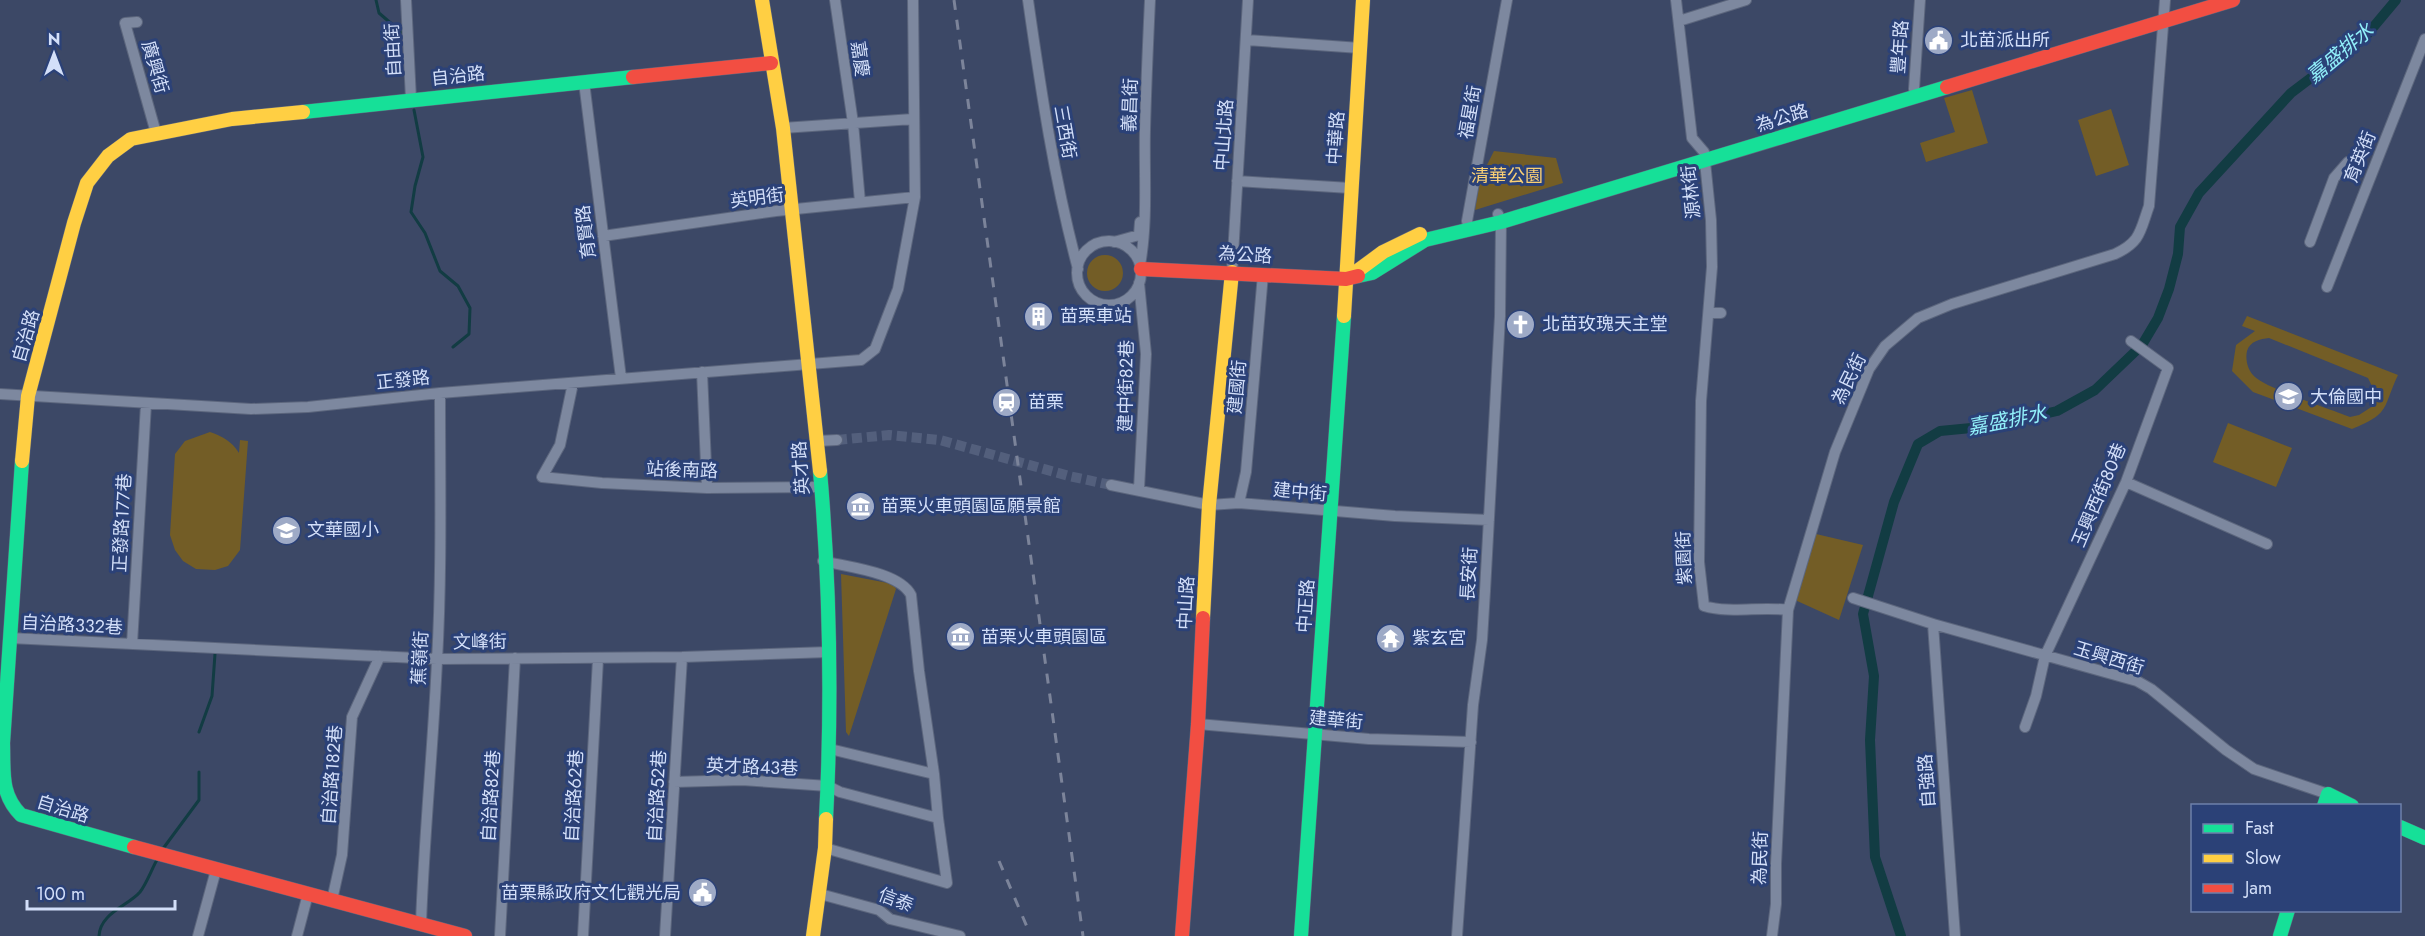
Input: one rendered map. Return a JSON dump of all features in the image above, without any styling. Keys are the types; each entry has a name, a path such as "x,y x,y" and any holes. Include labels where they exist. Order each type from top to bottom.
{"street":[{"name":"自由街","path":"406,0 412,98"},
{"name":"英才路","path":"762,0 783,128 810,363 821,487 829,652 830,749 825,848 813,936"},
{"name":"嘉慶","path":"835,0 853,123 860,202"},
{"path":"913,0 915,197"},
{"name":"三西街","path":"1028,0 1046,126 1062,212 1078,269"},
{"name":"義昌街","path":"1140,273 1144,242 1150,0"},
{"name":"中山北路","path":"1232,272 1248,0"},
{"name":"中華路","path":"1346,279 1363,0"},
{"name":"福星街","path":"1468,225 1507,0"},
{"name":"源林街","path":"1676,0 1692,138 1704,156 1711,220 1712,267 1701,424"},
{"path":"1679,21 1746,0"},
{"name":"豐年路","path":"1915,92 1920,0"},
{"name":"為公路","path":"1140,273 1232,272 1346,279 1371,258 1401,241 1500,218 1975,75 2196,0"},
{"name":"為公路","path":"2165,9 2233,0"},
{"name":"為民街","path":"1772,936 1776,904 1788,610 1835,452 1869,369 1886,346 1918,318 1952,304 2115,254 2130,247 2138,236 2149,206 2165,9"},
{"name":"廣興街","path":"137,22 125,23 156,132"},
{"name":"育英街","path":"2327,287 2425,39"},
{"path":"1247,40 1360,48"},
{"name":"自治路","path":"465,936 33,820 21,815 9,804 4,787 1,743 28,396 74,223 87,183 108,156 131,139 156,132 232,119 412,98 771,63"},
{"name":"育賢路","path":"584,82 621,378"},
{"path":"783,128 913,119"},
{"path":"2310,242 2334,178 2348,162"},
{"path":"1237,181 1350,188"},
{"name":"英明街","path":"603,236 791,210 915,197"},
{"name":"正發路","path":"0,394 252,409 308,407 440,393 861,360 875,349 898,289 915,197"},
{"path":"1114,242 1130,249 1140,273 1127,299 1108,305 1098,303 1082,290 1078,280 1080,259 1094,245 1114,242 1139,234 1140,222 1145,211"},
{"name":"長安街","path":"1457,936 1471,742 1482,640 1500,316 1500,218"},
{"name":"中山路","path":"1182,936 1198,724 1209,505 1232,272"},
{"name":"建中街82巷","path":"1139,489 1146,354 1140,273"},
{"name":"建國街","path":"1239,503 1246,472 1263,274"},
{"name":"中正路","path":"1301,936 1342,364 1346,279"},
{"path":"1709,313 1721,313"},
{"name":"玉興西街80巷","path":"2025,727 2036,696 2044,656 2126,482 2168,368 2131,341"},
{"path":"702,372 707,488"},
{"name":"站後南路","path":"573,383 560,445 542,477 602,483 707,488 821,487"},
{"name":"蕉嶺街","path":"421,924 437,659 441,493 440,393"},
{"name":"正發路177巷","path":"132,644 146,404"},
{"name":"紫園街","path":"1701,424 1699,562 1704,606 1719,611 1773,608 1788,610"},
{"path":"817,441 837,440"},
{"path":"2126,482 2267,544"},
{"name":"建中街","path":"1111,485 1209,505 1239,503 1330,511 1489,520"},
{"path":"823,561 895,579 908,589 911,595 938,818 840,792 828,786"},
{"name":"玉興西街","path":"1853,598 1933,624 2137,681 2151,688 2226,750 2254,769 2326,800"},
{"name":"自強路","path":"1933,624 1955,936"},
{"name":"自治路332巷","path":"10,638 132,644"},
{"name":"文峰街","path":"132,644 437,659 598,659 829,652"},
{"name":"自治路182巷","path":"332,900 344,845 352,717 380,656"},
{"name":"自治路52巷","path":"665,936 681,657"},
{"name":"自治路82巷","path":"500,936 515,658"},
{"name":"自治路62巷","path":"582,936 598,659"},
{"name":"建華街","path":"1198,724 1369,739 1471,742"},
{"path":"830,749 934,774"},
{"name":"英才路43巷","path":"674,782 742,780 828,786"},
{"path":"2326,800 2343,804"},
{"name":"信泰","path":"825,848 947,883 938,818"},
{"path":"2401,827 2425,838"},
{"path":"198,936 216,870"},
{"path":"297,936 308,894"},
{"name":"信泰","path":"820,894 879,910 890,919 960,936"},
{"path":"2280,936 2287,912"}],"green space":[{"path":"1972,90 1988,143 1926,162 1920,143 1955,132 1944,98"},
{"path":"2111,109 2129,165 2096,176 2078,120"},
{"name":"清華公園","path":"1494,151 1556,158 1563,183 1475,210 1480,179"},
{"path":"1105,255 1118,260 1123,273 1118,286 1105,291 1092,286 1087,273 1092,260"},
{"path":"2247,316 2398,375 2384,409 2373,419 2352,429 2253,392 2232,371 2236,345 2255,331 2242,326","holes":["2269,338 2368,378 2375,392 2373,406 2359,415 2350,417 2262,382 2249,369 2247,351 2253,343"]},
{"path":"2228,423 2292,448 2276,487 2213,462"},
{"path":"210,432 227,440 239,453 240,440 248,441 240,550 228,566 215,570 196,569 183,561 175,550 170,535 175,454 185,441"},
{"path":"1816,534 1863,545 1839,620 1795,600"},
{"path":"841,574 893,584 896,589 849,736 846,732"}],"waterway":[{"path":"376,0 379,13 401,32"},
{"name":"嘉盛排水","path":"1901,936 1875,857 1870,740 1874,676 1863,614 1894,502 1918,444 1940,431 1992,426 2057,411 2095,390 2142,345 2158,318 2169,289 2178,254 2180,227 2199,193 2291,93 2365,37 2396,0"},
{"path":"414,110 423,157 411,212 425,233 440,271 458,286 470,308 469,334 453,347"},
{"path":"199,732 212,696 215,654"},
{"path":"162,850 199,800 199,772"},
{"path":"99,936 104,921 140,892 158,858"}],"tunnel":[{"path":"837,440 889,435 940,440 1069,476 1111,485"}],"railway":[{"path":"954,0 1083,936"},
{"path":"999,861 1030,934"}],"traffic: fast":[{"path":"303,112 633,77"},
{"path":"1358,276 1372,273 1425,240 1501,222 1947,87"},
{"path":"1301,936 1344,316"},
{"path":"22,461 3,743 6,791 21,815 134,847"},
{"path":"820,471 829,645 826,819"},
{"path":"2325,804 2328,794 2348,804"},
{"path":"2401,827 2425,838"},
{"path":"2280,936 2287,912"}],"traffic: slow":[{"path":"762,0 783,128 820,471"},
{"path":"1344,316 1363,0"},
{"path":"22,461 28,396 74,223 87,183 108,156 131,139 232,119 303,112"},
{"path":"1349,277 1383,252 1420,234"},
{"path":"1203,618 1209,505 1232,272"},
{"path":"813,936 825,848 826,819"}],"traffic: jam":[{"path":"1947,87 2233,0"},
{"path":"633,77 771,63"},
{"path":"1141,269 1346,279 1358,276"},
{"path":"1182,936 1198,724 1203,618"},
{"path":"134,847 465,936"}],"place":[{"name":"北苗派出所","path":"1939,40"},
{"name":"苗栗車站","path":"1039,316"},
{"name":"北苗玫瑰天主堂","path":"1521,324"},
{"name":"大倫國中","path":"2289,397"},
{"name":"苗栗","path":"1007,402"},
{"name":"苗栗火車頭園區願景館","path":"860,506"},
{"name":"文華國小","path":"286,530"},
{"name":"苗栗火車頭園區","path":"960,637"},
{"name":"紫玄宮","path":"1391,638"},
{"name":"苗栗縣政府文化觀光局","path":"702,893"}]}
